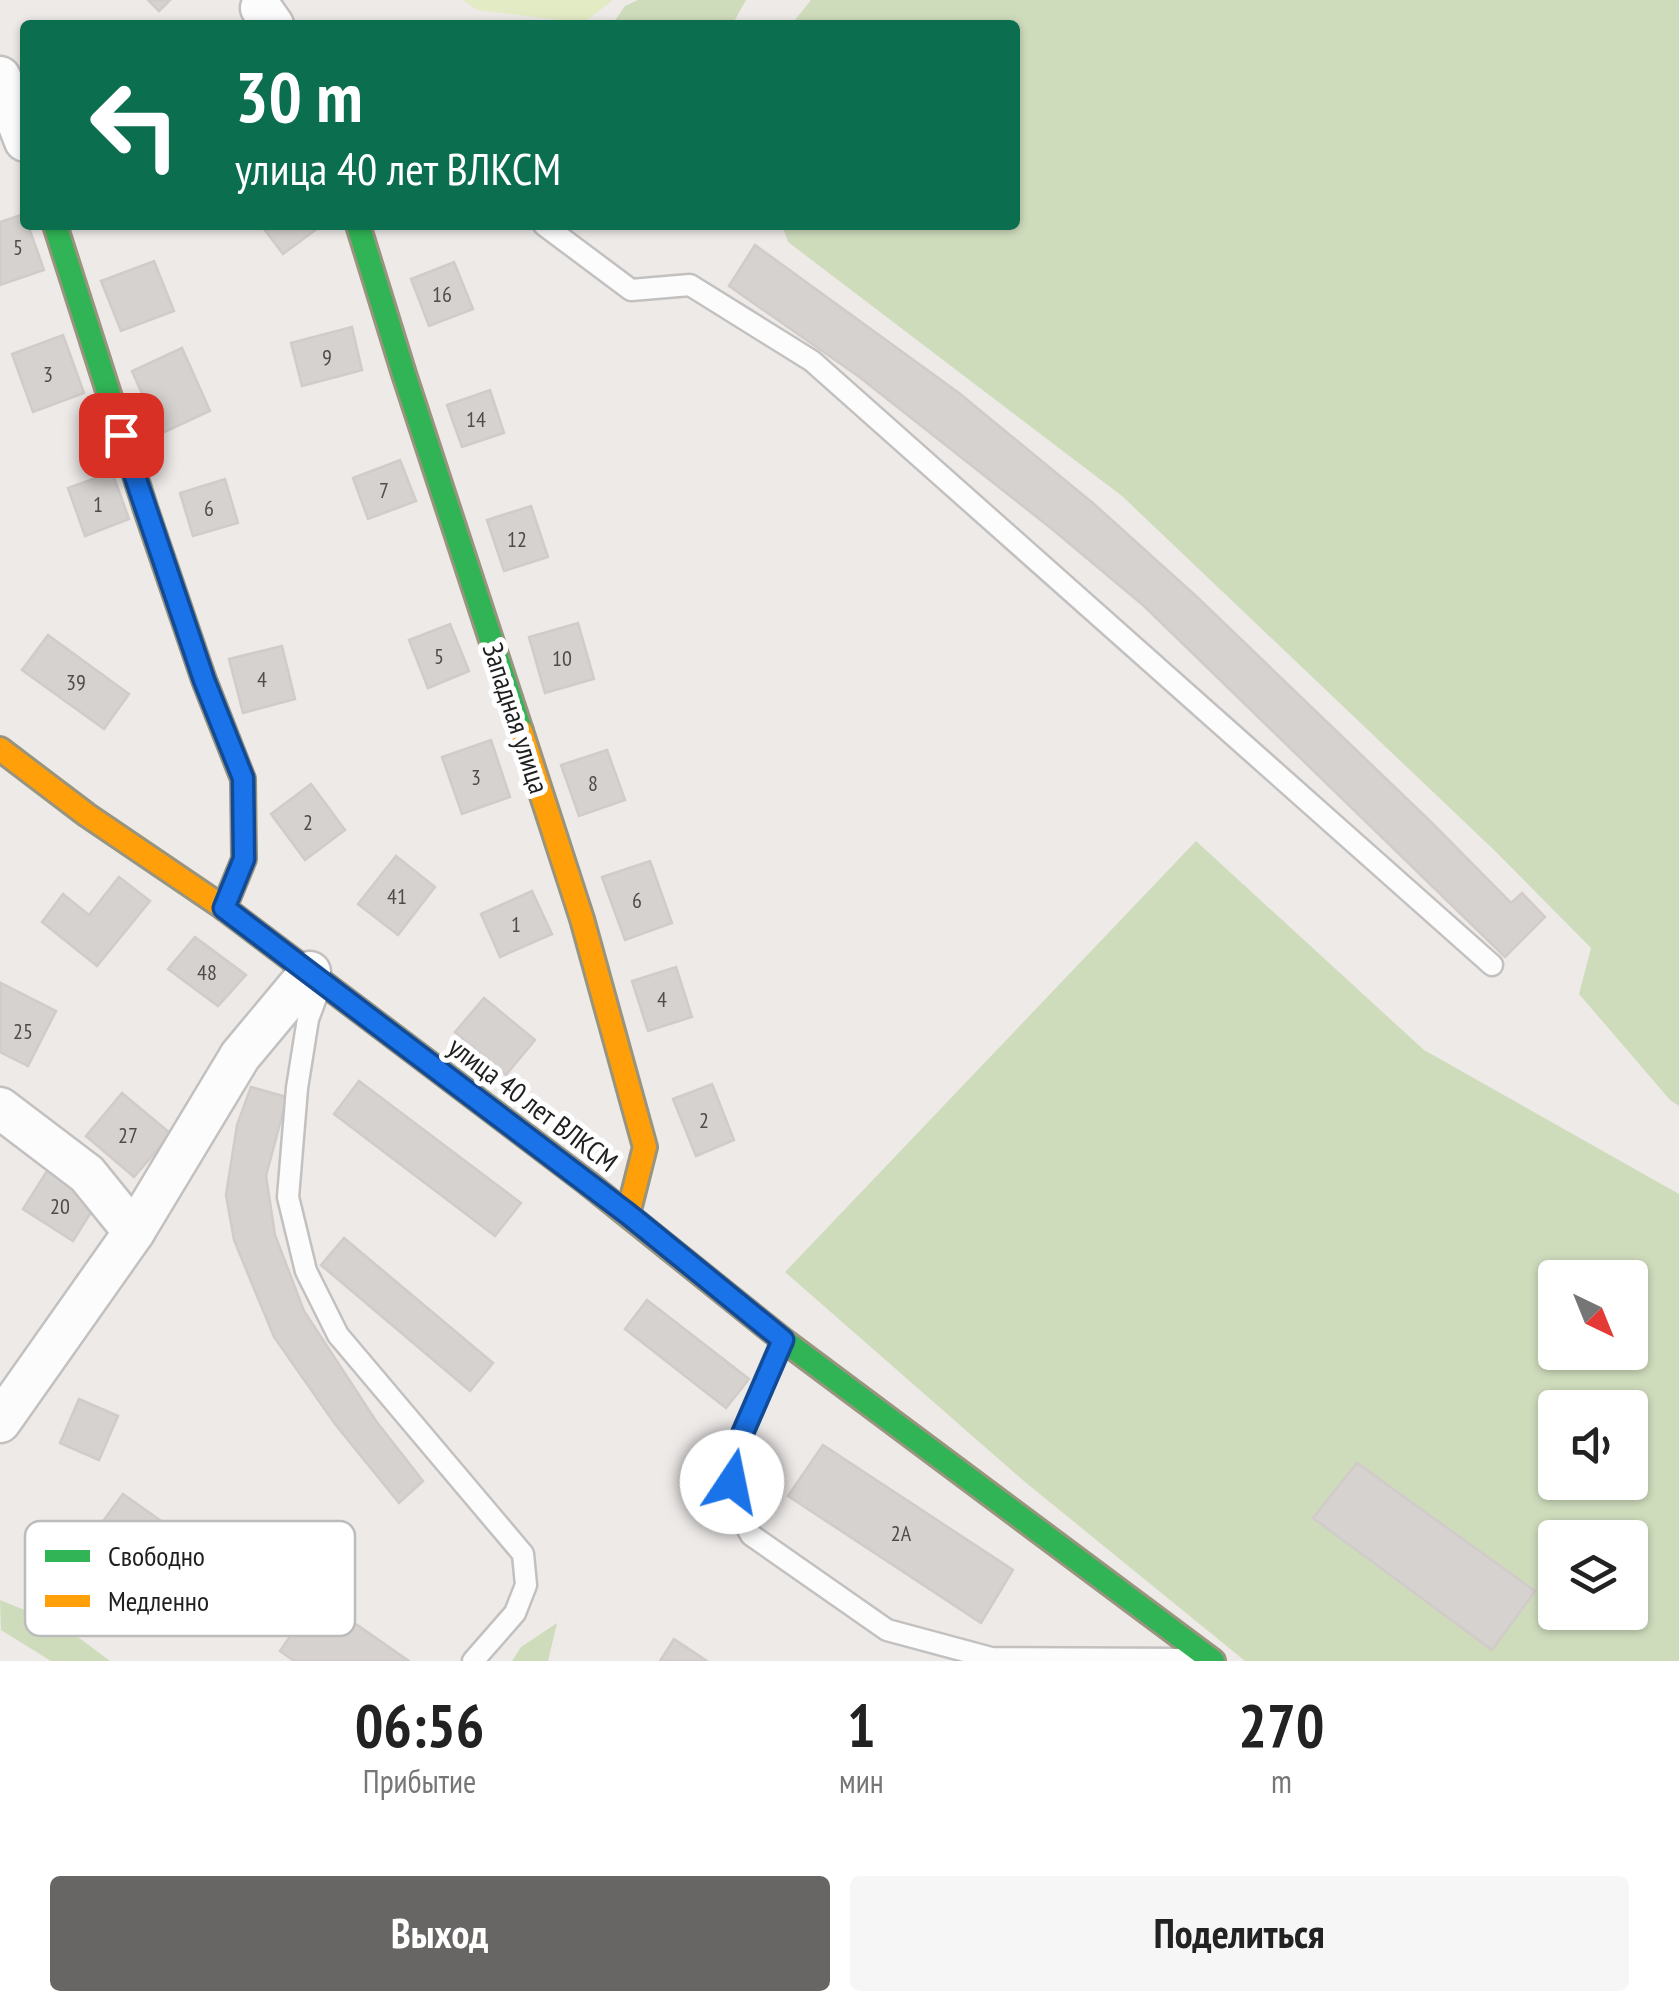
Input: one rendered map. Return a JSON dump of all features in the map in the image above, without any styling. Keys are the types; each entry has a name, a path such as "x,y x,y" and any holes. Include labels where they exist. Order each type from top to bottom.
{"street":[{"path":"0,77 20,128"},
{"path":"57,230 152,529 243,778 244,859 224,908"},
{"name":"Западная улица","path":"360,230 582,919 645,1147 628,1214"},
{"name":"улица 40 лет ВЛКСМ","path":"0,750 316,977 628,1214 783,1340 1212,1660"},
{"path":"0,1422 134,1232 240,1056 316,977"},
{"path":"0,1108 87,1174 134,1232"}],"lane":[{"path":"551,230 631,290 690,284 812,361 1492,965"},
{"path":"316,977 297,1088 288,1197 306,1271 338,1335 523,1554 526,1585 515,1612 473,1661"},
{"path":"783,1340 731,1460 734,1504 751,1535 887,1630 991,1658 1212,1660"}],"green space":[{"path":"463,0 613,0 587,20 477,10"},
{"path":"638,0 746,0 735,20 615,20 625,6"},
{"path":"811,0 1679,0 1679,1106 1579,994 1591,948 1494,850 1122,496 788,242 784,230 1020,230 1020,20 795,20"},
{"path":"1196,841 1424,1050 1679,1194 1679,1661 1245,1661 1025,1482 785,1272"},
{"path":"0,1600 25,1610 25,1636 77,1636 110,1661 51,1661 1,1630"},
{"path":"557,1623 548,1661 512,1661 521,1647"}],"building":[{"path":"148,0 170,0 159,11"},
{"path":"20,215 20,230 30,230 44,270 0,285 0,222"},
{"path":"265,230 315,230 283,254"},
{"path":"755,245 959,393 1094,504 1196,596 1511,903 1522,893 1545,917 1505,957 1144,606 858,376 729,286"},
{"path":"154,261 174,311 121,331 101,281"},
{"path":"454,262 473,309 429,326 411,279"},
{"path":"352,327 362,370 302,386 291,343"},
{"path":"63,335 84,393 33,412 12,354"},
{"path":"182,348 210,411 160,434 132,371"},
{"path":"490,390 504,433 462,447 447,405"},
{"path":"400,460 416,501 368,519 353,478"},
{"path":"112,472 129,519 85,536 68,488"},
{"path":"225,479 238,523 193,536 180,493"},
{"path":"531,506 548,557 504,571 487,520"},
{"path":"578,623 594,679 545,693 529,637"},
{"path":"450,624 469,671 428,688 409,640"},
{"path":"48,635 129,694 104,729 22,670"},
{"path":"282,646 295,699 243,713 229,659"},
{"path":"491,740 510,797 462,814 442,757"},
{"path":"607,750 625,800 579,816 561,765"},
{"path":"311,784 345,830 305,860 271,814"},
{"path":"396,856 435,887 398,935 358,904"},
{"path":"650,861 672,923 625,940 602,877"},
{"path":"119,877 150,901 97,966 42,922 63,894 89,915"},
{"path":"532,891 552,934 500,957 481,914"},
{"path":"195,937 246,975 218,1006 168,969"},
{"path":"676,967 692,1017 648,1031 632,981"},
{"path":"1,983 56,1011 28,1066 0,1052"},
{"path":"484,998 535,1040 506,1075 455,1032"},
{"path":"359,1081 521,1203 495,1236 334,1114"},
{"path":"712,1084 734,1140 696,1156 673,1099"},
{"path":"251,1087 287,1097 266,1176 275,1235 304,1311 376,1421 423,1481 399,1503 335,1424 274,1337 234,1240 226,1195 237,1125"},
{"path":"122,1093 171,1134 134,1177 86,1136"},
{"path":"47,1171 97,1203 73,1241 23,1209"},
{"path":"344,1238 493,1363 470,1391 321,1265"},
{"path":"647,1300 749,1379 726,1408 625,1329"},
{"path":"79,1399 118,1416 99,1460 60,1443"},
{"path":"823,1445 1013,1570 981,1623 788,1496"},
{"path":"1357,1463 1535,1591 1492,1650 1313,1518"},
{"path":"123,1494 161,1521 103,1521"},
{"path":"355,1623 409,1661 294,1661 280,1651 290,1636 355,1636"},
{"path":"674,1639 707,1661 660,1661"}],"traffic: fast":[{"path":"57,230 146,510 204,680 243,779 244,859 224,908"},
{"path":"360,230 521,731"},
{"path":"589,1184 783,1340 1213,1661"}],"traffic: slow":[{"path":"521,731 582,919 645,1147 628,1214"},
{"path":"0,749 87,815 224,908 589,1184"}],"route":[{"path":"121,435 204,680 243,778 244,859 224,908 628,1214 783,1340 731,1460 732,1482"}]}
